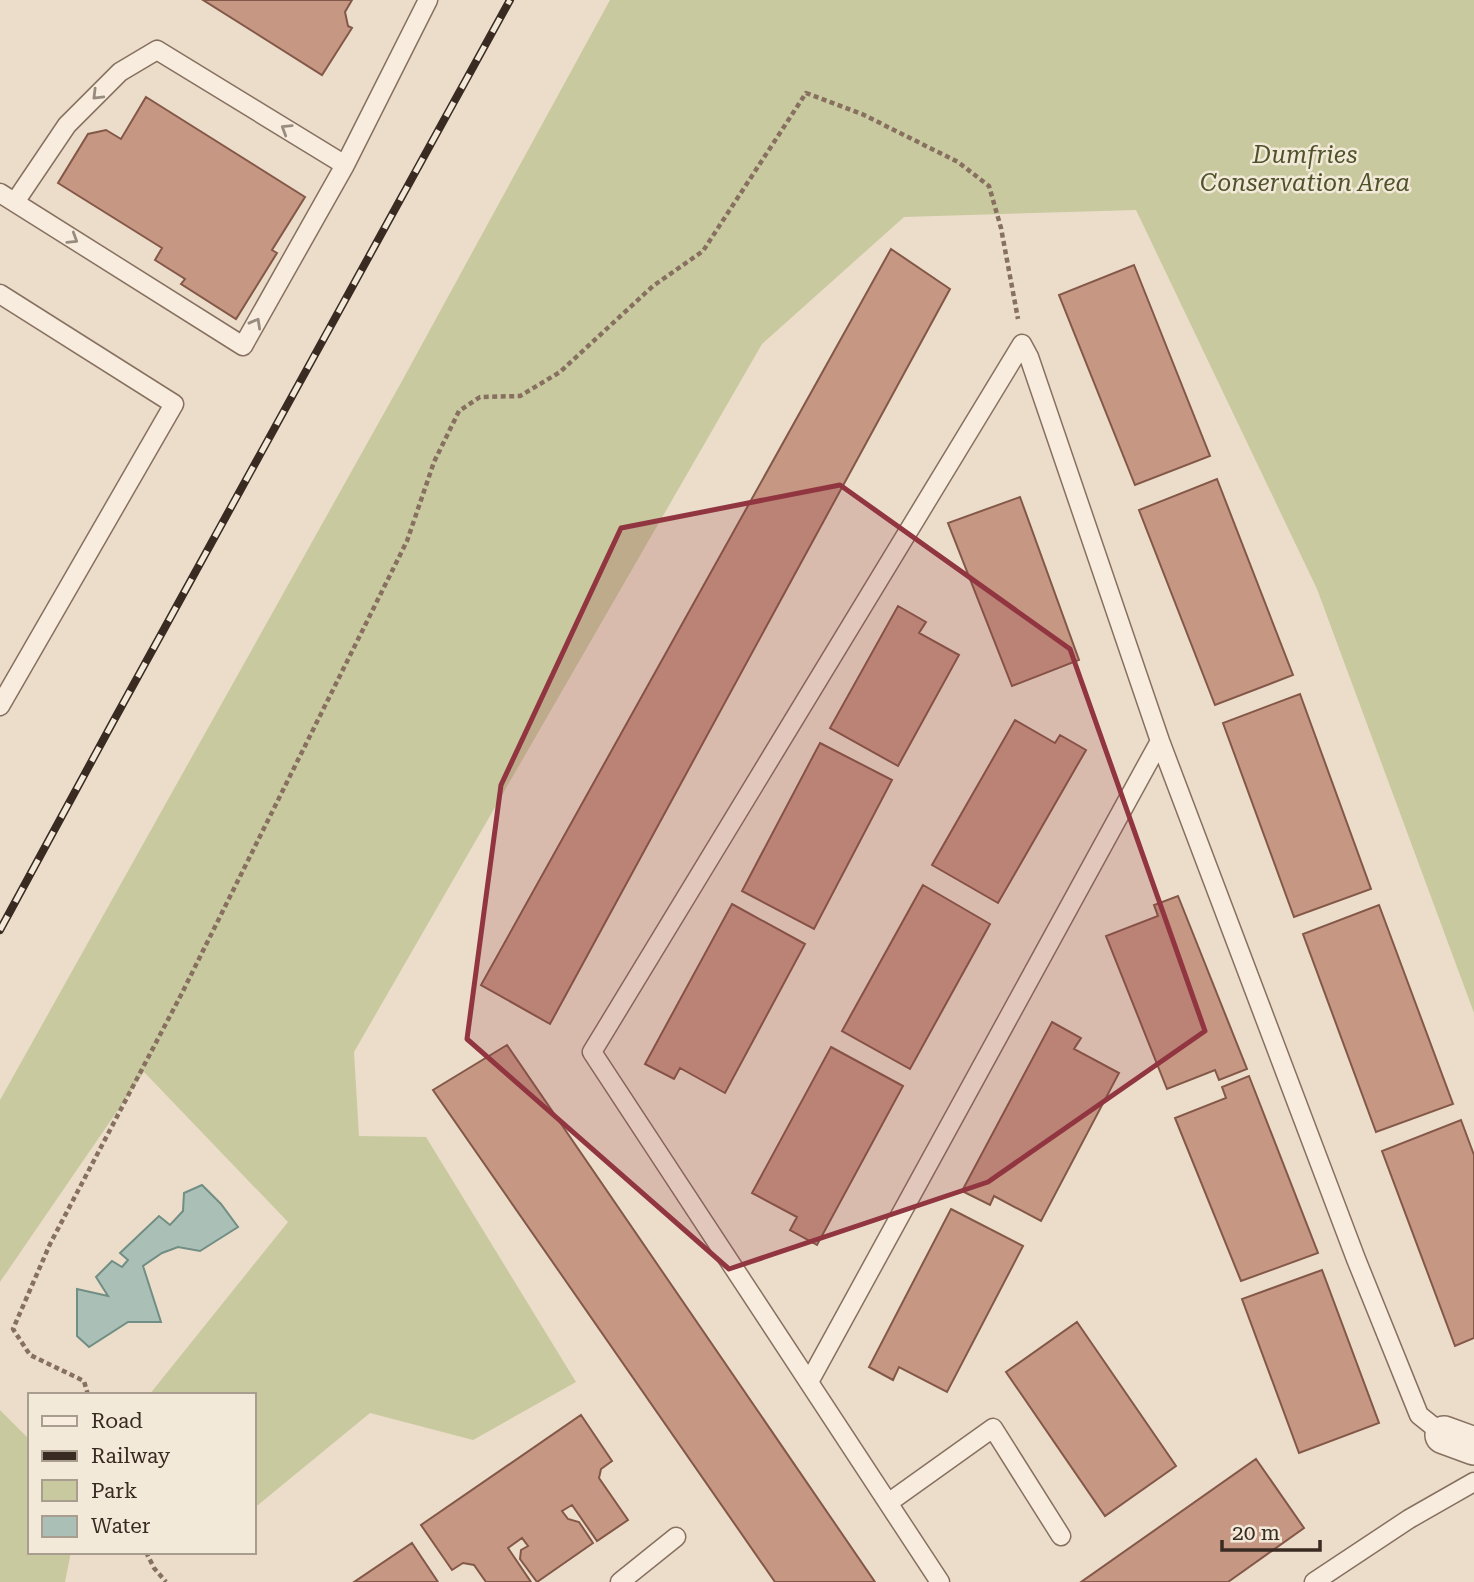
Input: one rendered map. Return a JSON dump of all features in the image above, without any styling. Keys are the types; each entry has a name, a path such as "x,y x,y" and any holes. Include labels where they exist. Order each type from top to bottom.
{"lane":[{"path":"345,165 157,50 120,72 67,125 7,198 243,346 345,165 428,0"},
{"path":"0,294 174,404 0,706"},
{"path":"1022,344 1029,357 1160,741 1351,1246 1419,1415 1459,1441"},
{"path":"940,1582 592,1052 1022,344"},
{"path":"809,1382 1160,741"},
{"path":"888,1503 993,1428 1061,1536"},
{"path":"1314,1582 1409,1519 1474,1482"},
{"path":"620,1582 676,1537"}],"path":[{"path":"87,1393 84,1381 30,1355 13,1329 50,1244 181,995 407,541 434,463 459,411 480,397 520,396 560,372 653,286 703,251 806,93 862,114 958,162 989,187 1013,284 1022,344"},
{"path":"147,1554 166,1582"}],"highlighted area":[{"path":"840,485 1070,649 1205,1031 988,1182 729,1269 467,1039 501,785 621,528"}],"green space":[{"name":"Dumfries Conservation Area","path":"610,0 1474,0 1474,1013 1317,589 1136,210 904,217 762,344 354,1052 359,1136 426,1137 576,1382 473,1440 370,1413 256,1506 256,1393 151,1393 288,1222 144,1072 0,1282 0,1100 402,381"},
{"path":"0,1410 28,1438 28,1554 71,1554 65,1582 0,1582"}],"water":[{"path":"202,1185 238,1227 200,1251 178,1247 162,1253 143,1266 161,1322 128,1322 89,1347 77,1336 77,1289 108,1296 96,1277 112,1261 122,1267 128,1260 120,1253 159,1216 170,1225 183,1211 184,1193"}],"building":[{"path":"203,0 352,0 345,12 348,26 352,28 322,75"},
{"path":"146,97 305,197 272,250 277,253 236,319 181,284 185,279 155,260 162,248 58,183 88,134 106,130 121,139"},
{"path":"891,249 950,289 550,1024 481,985"},
{"path":"1134,265 1210,456 1135,485 1059,295"},
{"path":"1217,479 1293,675 1215,705 1139,510"},
{"path":"1020,497 1079,660 1012,686 948,523"},
{"path":"898,606 926,622 919,633 959,655 898,766 830,728"},
{"path":"1300,694 1371,889 1294,917 1223,723"},
{"path":"1015,720 1055,743 1060,735 1086,750 998,903 932,865"},
{"path":"820,743 892,780 814,929 742,891"},
{"path":"923,885 990,924 910,1069 842,1031"},
{"path":"1178,896 1247,1069 1219,1080 1215,1070 1167,1089 1106,936 1158,916 1154,905"},
{"path":"732,904 805,944 725,1093 680,1068 674,1079 645,1064"},
{"path":"1379,905 1453,1104 1376,1132 1303,934"},
{"path":"1052,1022 1081,1038 1074,1049 1119,1073 1041,1221 994,1196 990,1205 962,1191"},
{"path":"507,1045 875,1582 775,1582 433,1090"},
{"path":"831,1047 903,1086 817,1245 790,1230 797,1217 752,1193"},
{"path":"1249,1076 1318,1253 1241,1281 1175,1118 1226,1098 1222,1087"},
{"path":"1461,1120 1474,1155 1474,1338 1455,1346 1382,1151"},
{"path":"951,1209 1023,1246 947,1392 899,1367 893,1380 869,1367"},
{"path":"1322,1270 1379,1423 1299,1453 1242,1299"},
{"path":"1077,1322 1176,1466 1105,1516 1006,1372"},
{"path":"581,1415 612,1461 601,1469 599,1478 628,1520 597,1541 572,1505 562,1511 568,1519 579,1522 593,1543 537,1582 520,1559 521,1550 528,1546 522,1538 508,1548 531,1582 486,1582 474,1565 463,1563 452,1570 421,1525"},
{"path":"1256,1459 1304,1528 1228,1582 1081,1582"},
{"path":"412,1543 438,1582 354,1582"}],"railway":[{"path":"0,930 510,0"}]}
